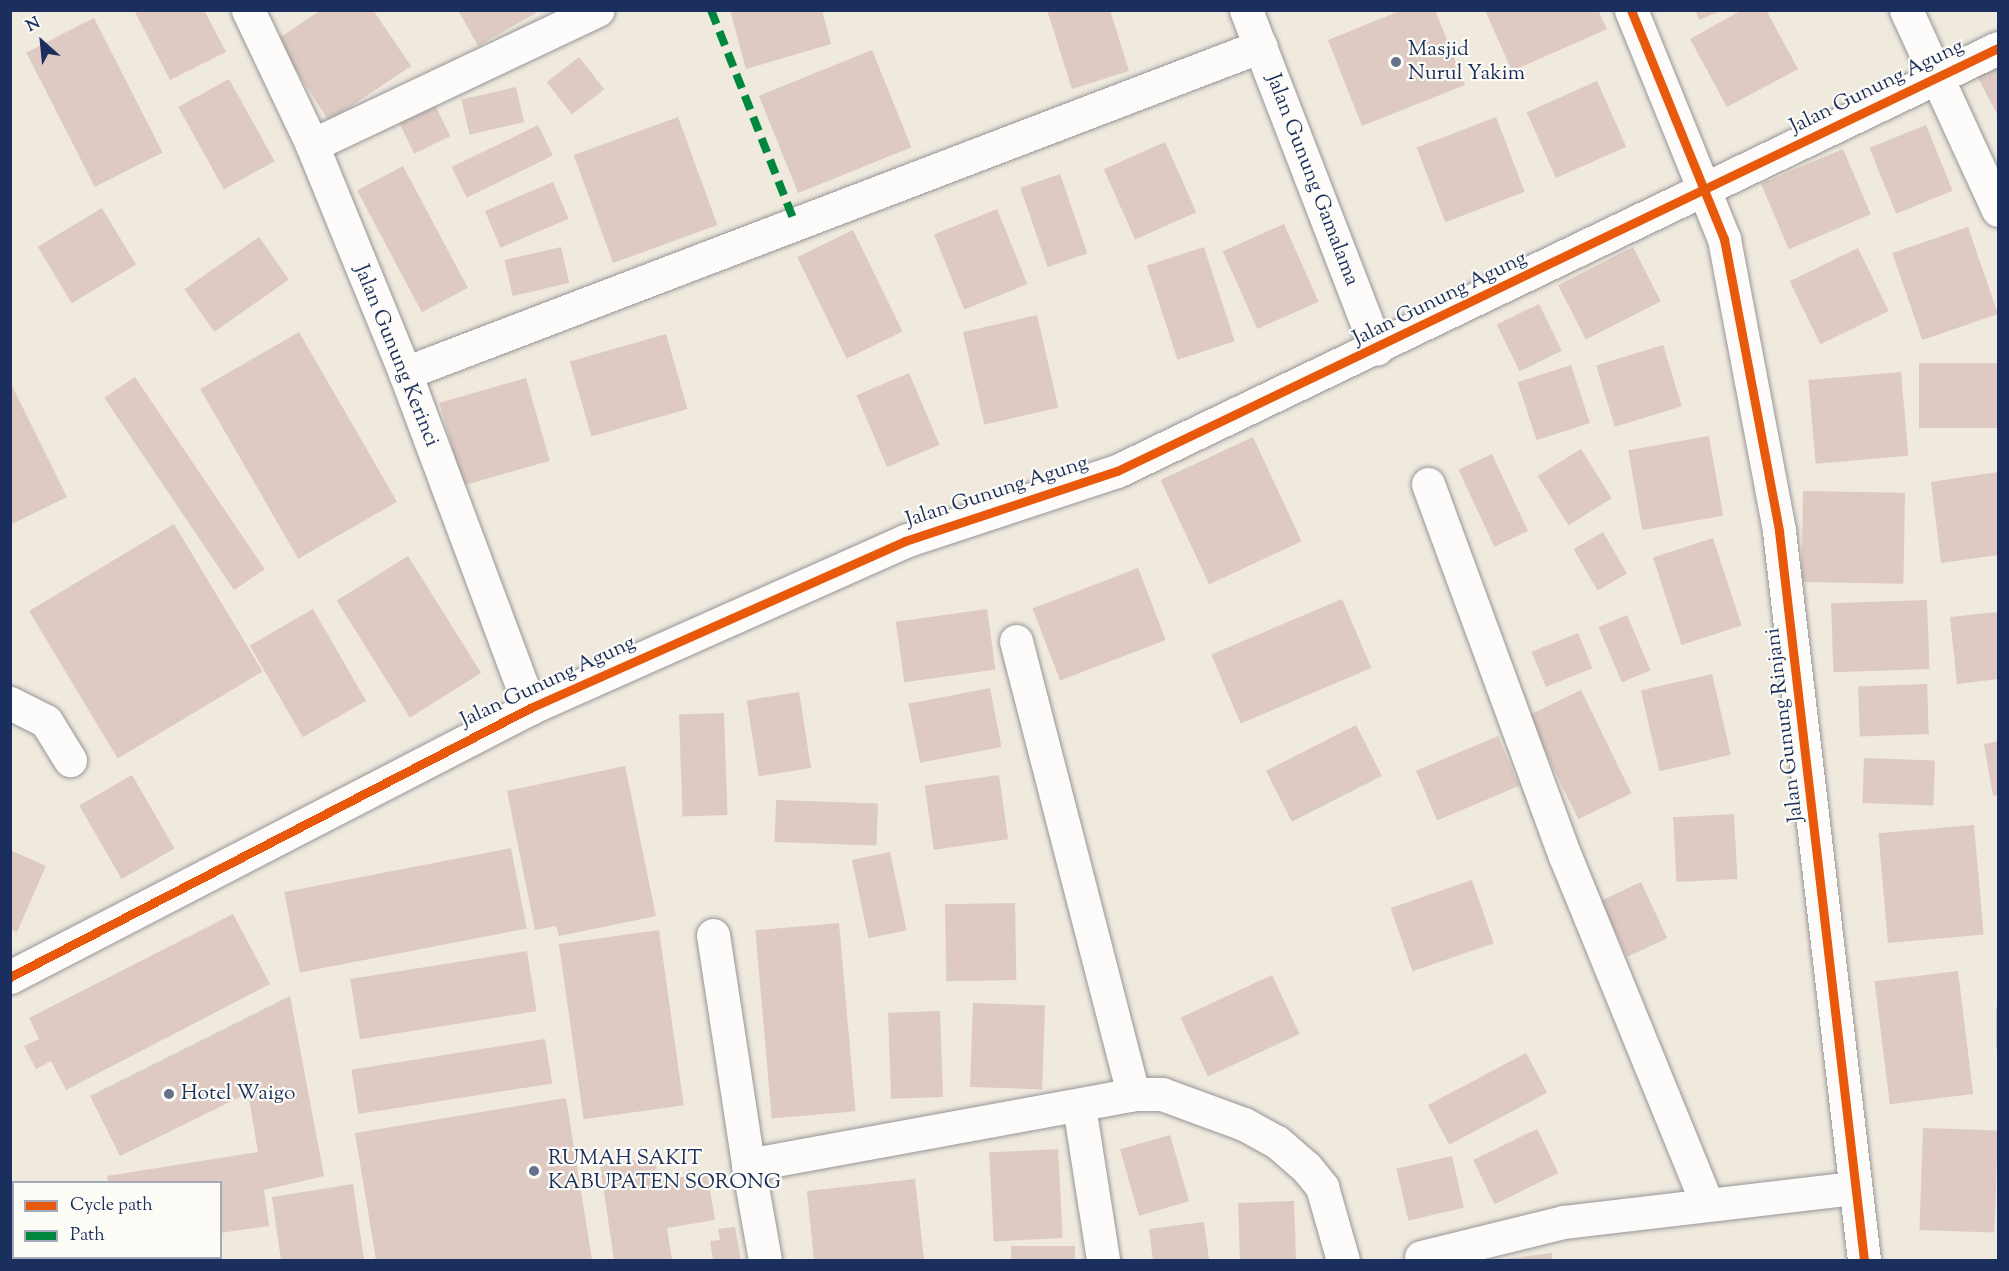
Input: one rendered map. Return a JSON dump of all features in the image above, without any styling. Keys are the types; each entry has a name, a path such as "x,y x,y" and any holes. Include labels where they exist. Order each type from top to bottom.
{"street":[{"name":"Jalan Gunung Kerinci","path":"248,10 312,145 405,373 530,708"},
{"path":"312,145 598,10"},
{"name":"Jalan Gunung Gamalama","path":"1246,10 1377,349"},
{"name":"Jalan Gunung Rinjani","path":"1631,10 1708,190 1724,239 1779,531 1864,1260"},
{"path":"1906,10 1935,79 1998,210"},
{"path":"405,373 1261,46"},
{"name":"Jalan Gunung Agung","path":"10,977 530,708 905,541 1117,471 1377,349 1998,48"},
{"path":"1428,484 1565,856 1706,1202"},
{"path":"1016,640 1133,1094"},
{"path":"10,703 46,721 70,760"},
{"path":"713,935 765,1260"},
{"path":"751,1180 1133,1094 1179,1096 1277,1142 1322,1187 1343,1260"},
{"path":"1079,1106 1103,1260"},
{"path":"1421,1257 1564,1222 1706,1202 1854,1188"}],"building":[{"path":"134,10 204,10 226,52 170,80"},
{"path":"321,10 373,10 411,66 329,121 276,40"},
{"path":"458,10 535,10 536,13 478,46"},
{"path":"730,10 822,10 831,44 746,69"},
{"path":"1047,10 1110,10 1129,71 1072,89"},
{"name":"Masjid Nurul Yakim","path":"1402,10 1435,10 1465,85 1362,126 1328,40"},
{"path":"1485,10 1598,10 1607,29 1512,71"},
{"path":"1695,10 1721,10 1721,11 1699,20"},
{"path":"1742,10 1766,10 1798,69 1727,107 1690,39"},
{"path":"94,18 163,153 95,187 26,53"},
{"path":"872,50 911,147 798,193 759,96"},
{"path":"579,57 604,89 572,115 547,82"},
{"path":"1998,64 1998,116 1977,76"},
{"path":"229,79 275,161 224,189 178,107"},
{"path":"1597,81 1626,147 1556,178 1527,112"},
{"path":"516,87 524,122 470,135 461,100"},
{"path":"434,103 450,136 414,154 398,121"},
{"path":"678,117 717,225 613,263 574,155"},
{"path":"1496,117 1525,192 1445,222 1417,147"},
{"path":"538,125 553,156 467,198 452,167"},
{"path":"1926,125 1953,191 1896,214 1869,148"},
{"path":"1165,142 1196,212 1135,240 1104,169"},
{"path":"1843,149 1871,214 1789,249 1761,184"},
{"path":"403,166 468,288 422,312 357,190"},
{"path":"1060,174 1087,253 1048,267 1020,188"},
{"path":"553,182 569,219 501,248 485,211"},
{"path":"102,208 136,265 72,303 38,247"},
{"path":"997,209 1027,284 964,310 934,234"},
{"path":"1284,224 1319,302 1257,329 1223,251"},
{"path":"1968,227 1998,314 1922,340 1892,253"},
{"path":"853,230 903,332 847,359 797,257"},
{"path":"259,237 289,280 214,332 184,289"},
{"path":"561,247 569,283 513,296 504,260"},
{"path":"1204,247 1235,341 1178,360 1147,266"},
{"path":"1633,247 1661,301 1586,339 1558,285"},
{"path":"1858,248 1889,311 1820,344 1790,281"},
{"path":"1539,304 1562,351 1520,371 1497,325"},
{"path":"1037,315 1058,408 984,425 963,332"},
{"path":"299,332 397,502 298,559 200,389"},
{"path":"666,334 687,409 591,437 570,362"},
{"path":"1663,345 1682,406 1615,427 1596,365"},
{"path":"1919,363 1998,363 1998,428 1919,428"},
{"path":"1571,365 1590,423 1537,440 1518,382"},
{"path":"1901,372 1908,456 1816,464 1808,380"},
{"path":"909,373 939,445 887,467 857,395"},
{"path":"135,377 265,569 234,590 104,398"},
{"path":"526,378 550,461 463,485 439,403"},
{"path":"10,382 67,497 10,525"},
{"path":"1709,436 1723,516 1642,530 1628,450"},
{"path":"1253,437 1302,541 1209,584 1161,480"},
{"path":"1581,449 1612,498 1568,525 1538,476"},
{"path":"1492,454 1528,531 1494,547 1458,470"},
{"path":"1998,472 1998,555 1941,563 1931,482"},
{"path":"1803,491 1905,493 1903,584 1801,582"},
{"path":"174,524 263,671 118,758 29,611"},
{"path":"1603,532 1627,574 1598,591 1574,549"},
{"path":"1713,538 1741,625 1682,645 1653,557"},
{"path":"408,556 481,673 410,718 337,601"},
{"path":"1138,568 1166,640 1060,680 1033,608"},
{"path":"1342,599 1371,668 1241,724 1211,654"},
{"path":"1927,600 1929,669 1833,672 1831,603"},
{"path":"313,609 366,701 303,737 250,646"},
{"path":"987,609 995,669 904,682 896,622"},
{"path":"1998,612 1998,679 1957,684 1950,617"},
{"path":"1627,615 1650,670 1622,682 1598,627"},
{"path":"1578,633 1592,668 1546,687 1532,652"},
{"path":"1712,674 1731,755 1660,771 1641,690"},
{"path":"1927,684 1929,734 1860,736 1858,686"},
{"path":"990,688 1001,747 920,763 909,704"},
{"path":"1581,690 1631,793 1578,819 1528,716"},
{"path":"799,692 811,768 759,776 747,700"},
{"path":"724,713 728,815 683,817 679,715"},
{"path":"1356,725 1382,776 1292,822 1266,771"},
{"path":"1498,736 1519,786 1437,820 1416,771"},
{"path":"1998,741 1998,795 1993,796 1984,744"},
{"path":"1864,758 1935,760 1933,805 1862,803"},
{"path":"625,766 656,916 559,936 556,926 535,930 507,791"},
{"path":"132,775 174,849 122,879 79,806"},
{"path":"999,775 1008,839 934,850 925,785"},
{"path":"776,800 878,804 876,846 775,842"},
{"path":"1734,814 1737,879 1676,882 1673,817"},
{"path":"1974,825 1984,935 1888,943 1878,833"},
{"path":"511,848 527,928 300,973 284,892"},
{"path":"10,850 46,866 17,932 10,929"},
{"path":"890,852 907,930 868,938 852,860"},
{"path":"1472,880 1494,943 1412,971 1391,908"},
{"path":"1641,882 1667,938 1627,957 1601,901"},
{"path":"1015,903 1016,980 946,981 945,904"},
{"path":"233,914 270,984 66,1090 51,1061 36,1069 24,1046 39,1039 29,1018"},
{"path":"839,923 855,1111 772,1119 755,930"},
{"path":"659,930 684,1105 584,1119 559,944"},
{"path":"527,951 537,1011 360,1039 350,979"},
{"path":"1958,971 1973,1094 1890,1104 1875,981"},
{"path":"1272,975 1299,1034 1208,1077 1180,1018"},
{"name":"Hotel Waigo","path":"290,996 324,1176 264,1190 269,1226 222,1233 222,1181 108,1181 107,1176 258,1152 248,1093 120,1156 90,1096"},
{"path":"973,1003 1045,1006 1042,1089 970,1087"},
{"path":"1996,1007 1998,1007 1998,1049 1996,1049"},
{"path":"940,1011 943,1097 891,1099 888,1013"},
{"path":"545,1039 552,1083 358,1114 351,1070"},
{"path":"1526,1053 1547,1093 1449,1145 1428,1105"},
{"path":"566,1098 592,1260 376,1260 355,1133"},
{"path":"1923,1128 1998,1131 1994,1233 1919,1230"},
{"path":"1537,1129 1558,1173 1495,1204 1473,1160"},
{"path":"1170,1135 1189,1201 1139,1216 1120,1149"},
{"path":"1058,1149 1063,1238 994,1241 989,1153"},
{"path":"1452,1156 1464,1208 1408,1220 1396,1169"},
{"path":"655,1157 658,1181 707,1173 715,1220 667,1228 672,1260 614,1260 600,1165"},
{"path":"915,1179 924,1260 814,1260 807,1191"},
{"path":"353,1184 364,1260 281,1260 272,1197"},
{"path":"1294,1201 1296,1260 1240,1260 1238,1203"},
{"path":"1204,1222 1209,1260 1153,1260 1149,1229"},
{"path":"735,1227 741,1260 713,1260 710,1241 720,1240 718,1229"},
{"path":"1011,1246 1075,1246 1075,1260 1011,1260"},
{"path":"1552,1253 1552,1260 1505,1260 1505,1259"}],"marked path":[{"path":"711,10 795,223"}],"cycle path":[{"path":"1631,10 1724,239 1779,531 1864,1260"},
{"path":"10,977 530,708 905,541 1117,471 1998,48"}],"place":[{"name":"Masjid Nurul Yakim","path":"1396,62"},
{"name":"Hotel Waigo","path":"169,1094"},
{"name":"RUMAH SAKIT KABUPATEN SORONG","path":"534,1171"}]}
